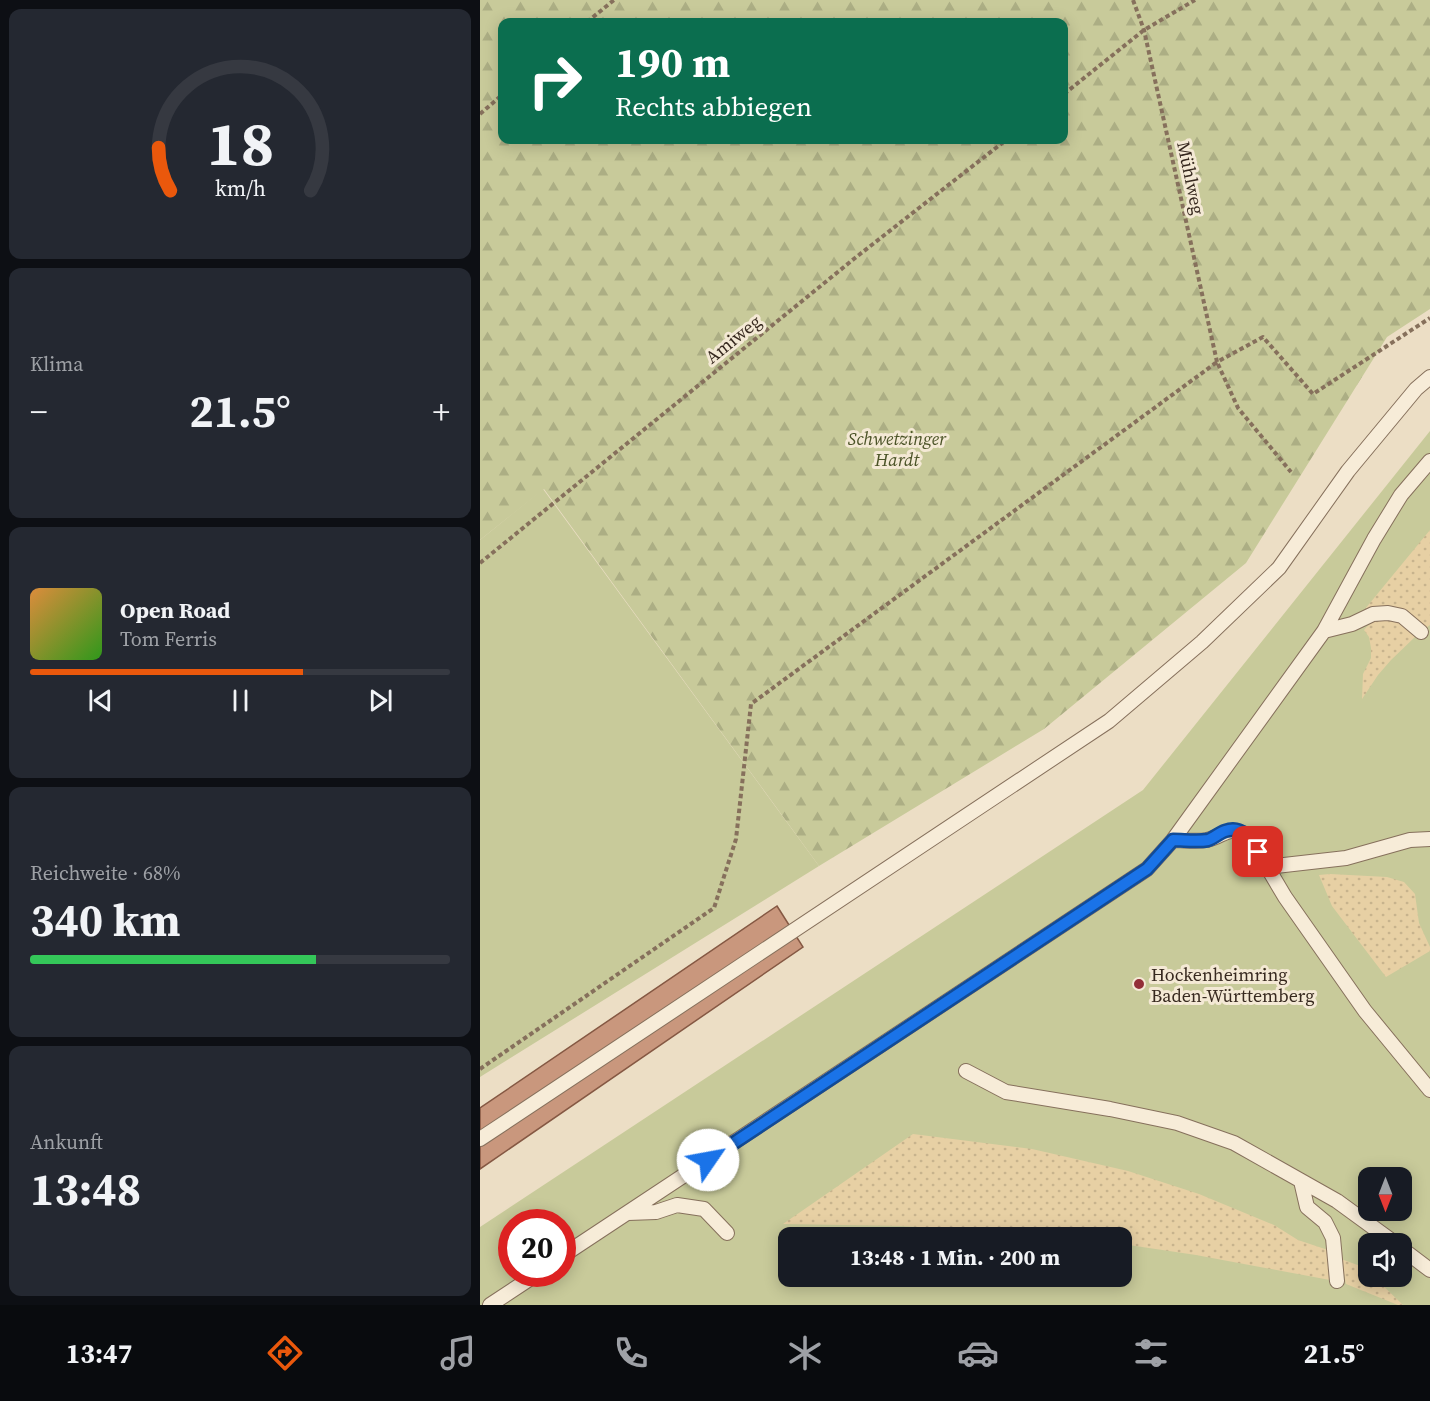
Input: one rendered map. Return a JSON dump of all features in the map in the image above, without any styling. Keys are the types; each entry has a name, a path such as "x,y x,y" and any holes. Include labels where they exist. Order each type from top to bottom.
{"lane":[{"path":"480,1139 1108,721 1202,642 1279,568 1348,471 1416,389 1430,377"},
{"path":"576,1247 1147,869 1173,840 1324,632 1374,539 1401,495 1430,461"},
{"path":"1324,632 1352,624 1373,614 1389,613 1402,616 1421,632"},
{"path":"1173,840 1208,840 1227,830 1243,832 1250,838 1285,897 1365,1011 1430,1089"},
{"path":"1267,867 1346,858 1410,840 1430,839"},
{"path":"966,1071 1006,1092 1110,1109 1177,1123 1234,1143 1337,1201 1381,1233"},
{"path":"1301,1181 1307,1207 1325,1222 1333,1238 1336,1281"},
{"path":"628,1213 656,1212 677,1205 704,1209 727,1233"},
{"path":"1412,1256 1430,1270"},
{"path":"490,1305 517,1287"}],"path":[{"path":"592,18 614,0"},
{"name":"Mühlweg","path":"1133,0 1144,30 1217,362 1238,408 1291,472"},
{"path":"1068,91 1144,30 1195,0"},
{"path":"480,114 498,98"},
{"name":"Amiweg","path":"480,563 846,266 1001,144"},
{"path":"480,1069 714,908 736,839 751,704 1217,362 1263,337 1313,394 1430,318"}],"green space":[{"name":"Schwetzinger Hardt","path":"480,0 1430,0 1430,309 1387,337 1246,563 1044,729 819,866 544,489 480,540"},
{"name":"Hockenheimring Baden-Württemberg","path":"1430,431 1430,1305 480,1305 480,1227 498,1215 498,1287 576,1287 576,1209 507,1209 1143,790"},
{"path":"543,489 819,866 480,1077 480,540"}],"sand":[{"path":"1430,530 1430,625 1426,628 1387,608 1365,609"},
{"path":"1388,619 1400,623 1416,636 1378,675 1362,699 1363,674 1371,658 1369,637 1364,630 1375,622"},
{"path":"1319,875 1387,877 1404,882 1415,894 1419,923 1430,951 1386,977 1332,906"},
{"path":"913,1134 1032,1149 1128,1171 1199,1194 1274,1225 1298,1240 1331,1251 1330,1280 1132,1245 1132,1227 920,1227 783,1224"},
{"path":"1341,1259 1358,1265 1358,1287 1384,1287 1403,1305 1398,1305 1346,1284"}],"building":[{"path":"777,906 803,947 480,1169 480,1108"}],"place":[{"name":"Hockenheimring Baden-Württemberg","path":"1139,984"}],"route":[{"path":"708,1160 1147,869 1173,840 1208,840 1227,830 1234,830 1243,832 1250,838 1258,852"}]}
